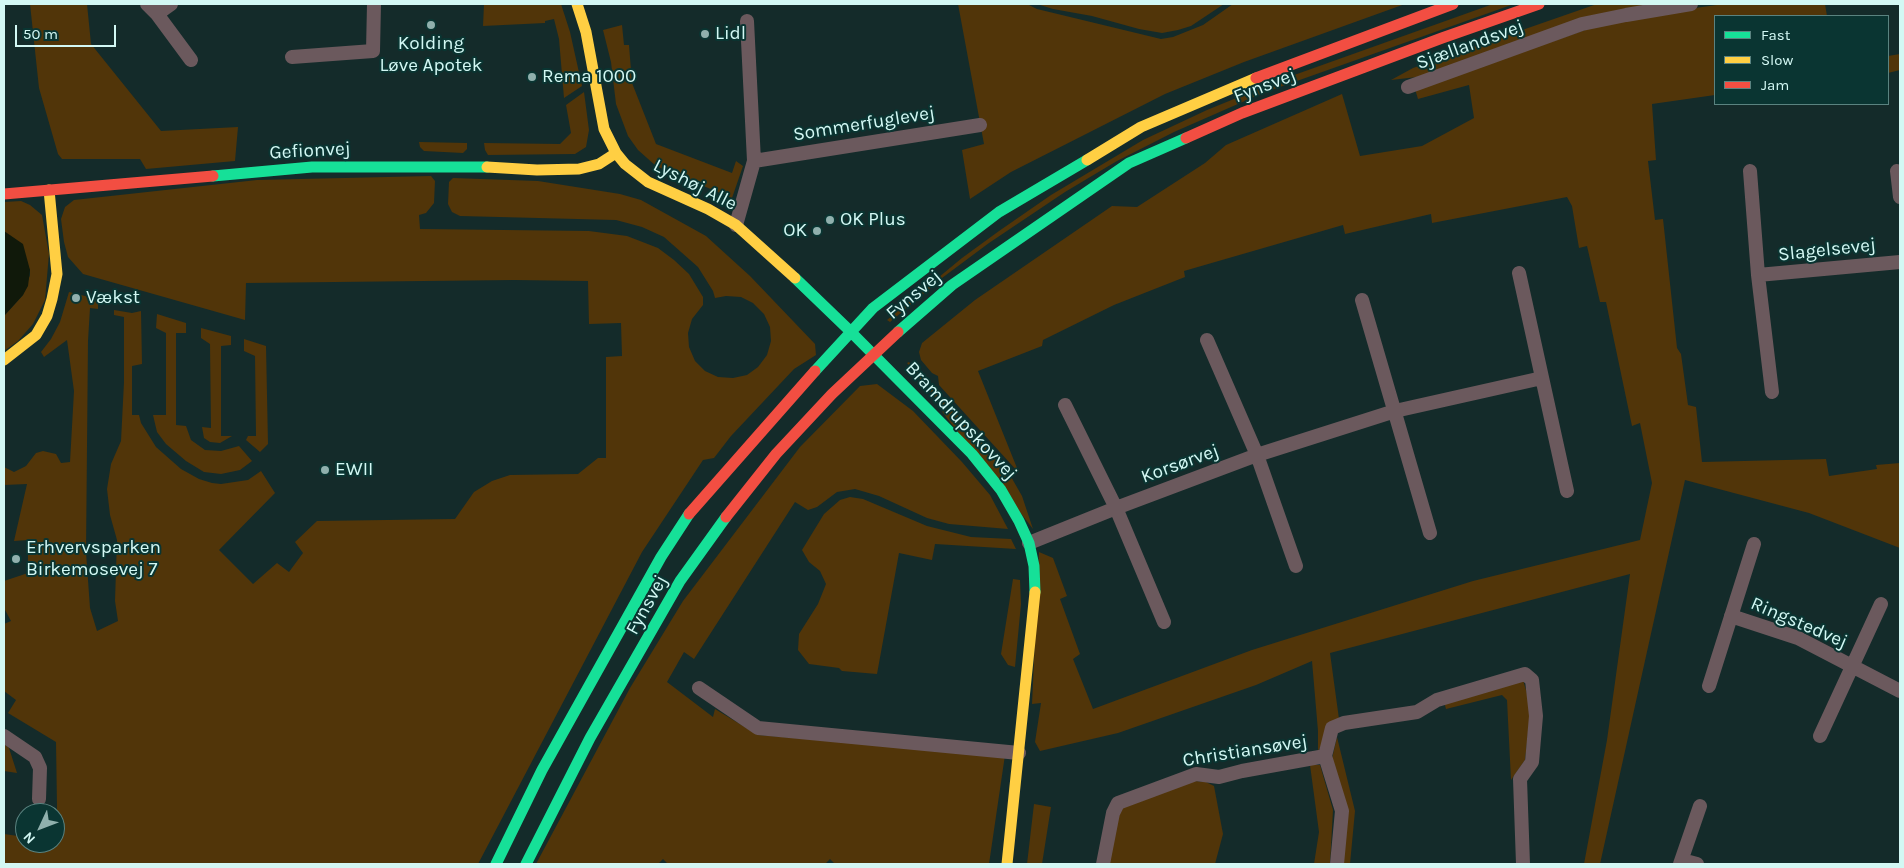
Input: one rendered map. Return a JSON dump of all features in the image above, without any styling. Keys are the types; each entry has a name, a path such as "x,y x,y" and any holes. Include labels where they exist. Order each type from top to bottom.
{"main road":[{"name":"Lyshøj Alle","path":"577,4 586,32 600,115 606,135 616,153 630,169 648,182 708,209 736,225 762,247 873,354"},
{"name":"Fynsvej","path":"496,864 542,770 656,566 690,512 850,331 884,299 999,212 1141,127 1228,89 1454,4"},
{"name":"Fynsvej","path":"526,864 590,738 680,581 742,496 776,454 832,394 873,354 952,286 1128,163 1242,113 1442,38 1539,4"},
{"name":"Gefionvej","path":"4,194 312,167 475,166 537,170 579,169 599,164 616,153"},
{"path":"4,360 36,335 47,316 52,299 57,274 49,190"},
{"name":"Bramdrupskovvej","path":"873,354 972,454 987,472 1012,506 1029,543 1036,584 1007,864"}],"street":[{"path":"171,4 152,9 191,60"},
{"path":"292,57 373,51 374,4"},
{"name":"Sjællandsvej","path":"1408,87 1582,24 1691,4"},
{"path":"736,225 754,161 747,21"},
{"name":"Sommerfuglevej","path":"754,161 980,125"},
{"path":"1897,170 1900,197"},
{"name":"Slagelsevej","path":"1750,171 1758,276 1772,392"},
{"name":"Slagelsevej","path":"1758,276 1900,262"},
{"path":"1519,273 1567,491"},
{"path":"1362,300 1430,533"},
{"path":"1207,340 1257,455 1296,566"},
{"name":"Korsørvej","path":"1029,543 1257,455 1395,411 1542,378"},
{"path":"1065,405 1116,508 1164,622"},
{"name":"Ringstedvej","path":"1709,686 1754,544"},
{"name":"Ringstedvej","path":"1820,736 1881,604"},
{"name":"Ringstedvej","path":"1732,616 1798,638 1900,691"},
{"name":"Christiansøvej","path":"1337,864 1342,811 1325,756 1332,728 1344,723 1417,712 1437,700 1525,674 1532,680 1536,716 1532,762 1520,779 1523,864"},
{"path":"699,688 758,728 1019,753"},
{"path":"4,736 36,757 40,768 39,799"},
{"name":"Christiansøvej","path":"1103,864 1113,813 1118,803 1196,774 1219,777 1325,756"},
{"path":"1697,864 1681,862 1700,806"}],"shaded area":[{"path":"30,4 87,4 91,44 161,131 238,127 235,161 146,169 140,159 62,159 58,154 39,88"},
{"path":"484,4 561,4 570,32 582,86 564,98 559,39 554,19 545,21 545,23 483,26"},
{"path":"958,4 1027,4 1037,9 1161,39 1173,37 1203,25 1233,4 1405,4 1244,62 1165,94 1011,172 970,199 962,150 984,144"},
{"path":"1037,4 1224,4 1191,26 1162,33"},
{"path":"1493,4 1514,4 1263,93 1174,132 1117,161 1065,192 989,243 942,278 890,322 887,320 962,258 999,231 1051,195 1143,140 1207,110 1283,79"},
{"path":"1597,4 1663,4 1417,77 1391,80 1413,68"},
{"path":"1724,4 1825,4 1827,15 1714,15 1714,95 1652,104 1656,160 1648,161 1655,220 1663,219 1677,348 1681,354 1688,405 1696,407 1702,462 1826,459 1829,476 1877,469 1876,465 1900,463 1900,548 1809,513 1685,480 1600,864 1584,864 1607,740 1630,574 1330,653 1339,719 1318,751 1312,661 1256,685 1118,733 1040,751 1035,742 1041,703 1032,704 1039,552 1053,558 1067,596 1060,599 1080,654 1073,659 1093,709 1252,650 1473,581 1640,540 1652,483 1640,423 1632,426 1606,302 1600,302 1587,246 1579,248 1572,206 1567,197 1432,223 1431,214 1345,234 1343,225 1184,271 1185,277 1114,305 1043,340 1042,346 978,371 1019,473 939,385 938,376 932,373 921,360 919,352 922,343 975,300 1112,206 1137,207 1205,163 1226,145 1342,94 1360,156 1422,146 1474,118 1469,85 1418,99 1415,89 1588,29 1673,11"},
{"path":"622,25 624,45 629,45 632,83 656,144 732,173 736,161 743,166 732,198 656,166 638,150 628,136 616,104 611,62 603,30"},
{"path":"1900,54 1900,70 1889,73 1889,56"},
{"path":"584,92 589,130 586,147 575,154 488,155 484,143 560,144 571,133 566,105"},
{"path":"419,142 467,143 467,149 463,153 424,151 420,147"},
{"path":"431,176 435,181 434,203 426,213 419,215 420,229 589,231 627,236 658,248 689,274 703,297 703,305 692,319 688,333 689,347 695,361 705,371 718,377 733,378 747,375 758,367 767,355 771,341 770,327 764,314 753,303 741,297 726,296 715,298 713,291 698,267 664,237 642,227 616,220 460,216 452,212 448,204 449,182 453,178 538,181 620,194 641,200 706,236 750,276 815,344 816,355 794,369 731,436 714,458 703,460 642,552 478,864 4,864 4,834 15,836 15,853 65,853 65,803 57,803 56,742 8,713 16,700 4,691 4,624 11,621 4,608 4,581 28,573 28,540 14,541 27,484 4,485 4,467 14,472 26,466 36,453 43,451 56,454 61,463 70,462 74,391 67,340 44,357 41,352 60,322 69,292 101,300 98,304 98,309 90,308 88,341 86,552 90,608 97,631 118,621 115,601 117,540 110,515 107,489 111,464 121,441 124,382 124,317 114,315 114,310 132,313 141,311 142,364 132,366 132,415 139,415 141,423 156,447 181,469 199,479 212,483 221,484 248,480 261,471 275,493 219,550 253,584 277,563 289,572 303,553 295,542 317,521 455,519 474,492 492,481 510,475 578,474 598,458 606,458 606,357 622,356 621,323 589,324 588,281 246,283 245,320 83,274 68,257 61,219 65,207 74,200 257,180"},
{"path":"21,201 30,205 42,215 49,254 45,300 33,324 18,341 4,351 4,316 23,295 30,275 30,270 4,231 4,202"},
{"path":"4,231 23,244 30,270 28,286 23,295 4,316"},
{"path":"157,314 186,323 186,333 176,333 176,425 186,426 191,440 205,450 221,451 239,446 252,461 240,470 221,474 204,472 186,461 166,444 157,432 153,415 166,415 166,333 156,328"},
{"path":"201,328 231,336 231,345 221,346 221,436 232,436 220,443 210,442 204,438 202,427 211,428 210,344 201,338"},
{"path":"244,339 266,346 268,444 260,452 246,440 248,436 256,436 255,356 244,351"},
{"path":"909,362 1006,468 1022,496 1033,529 943,413 933,394 907,363"},
{"path":"877,384 913,411 962,462 990,495 1008,529 949,524 927,518 879,496 855,489 837,492 817,507 808,510 795,502 694,659 684,652 667,682 713,717 715,709 758,735 1005,755 989,864 835,864 830,859 825,864 668,864 663,859 658,864 536,864 630,688 683,601 800,447 860,386"},
{"path":"850,497 863,499 927,526 971,537 1011,539 1016,549 935,544 932,560 899,553 877,674 842,671 839,668 809,664 798,650 799,634 818,604 826,584 820,571 809,562 802,550 824,514 840,500"},
{"path":"1013,579 1020,580 1021,604 1015,667 1008,665 1001,654"},
{"path":"1523,680 1531,707 1525,760 1511,780 1507,700 1502,695 1446,709 1444,702"},
{"path":"1337,737 1355,811 1350,864 1343,864 1331,763"},
{"path":"4,744 9,748 17,773 4,771"},
{"path":"1310,765 1320,765 1333,810 1330,864 1314,864 1319,832"},
{"path":"1194,781 1206,782 1214,786 1223,834 1215,864 1109,864 1118,815 1122,808"},
{"path":"1034,804 1051,807 1042,864 1027,864"}],"traffic: fast":[{"path":"898,332 952,285 1129,163 1186,138"},
{"path":"815,371 873,308 999,212 1087,160"},
{"path":"213,176 312,167 487,167"},
{"path":"795,278 972,454 1001,490 1029,543 1034,566 1035,592"},
{"path":"496,864 542,770 661,557 689,514"},
{"path":"526,864 590,738 680,581 726,517"}],"traffic: slow":[{"path":"577,4 586,32 604,129 616,153 625,164 648,182 708,209 736,225 795,278"},
{"path":"1087,160 1141,127 1256,78"},
{"path":"487,167 537,170 579,169 599,164 616,153"},
{"path":"4,360 36,335 47,316 52,299 57,274 49,190"},
{"path":"1007,864 1035,592"}],"traffic: jam":[{"path":"1256,78 1453,4"},
{"path":"1186,138 1242,113 1442,38 1539,4"},
{"path":"4,194 213,176"},
{"path":"726,517 776,454 832,394 898,332"},
{"path":"689,514 815,371"}],"place":[{"name":"Kolding Løve Apotek","path":"431,25"},
{"name":"Lidl","path":"705,34"},
{"name":"Rema 1000","path":"532,77"},
{"name":"OK Plus","path":"830,220"},
{"name":"OK","path":"817,231"},
{"name":"Vækst","path":"76,298"},
{"name":"EWII","path":"325,470"},
{"name":"Erhvervsparken Birkemosevej 7","path":"16,559"}]}
